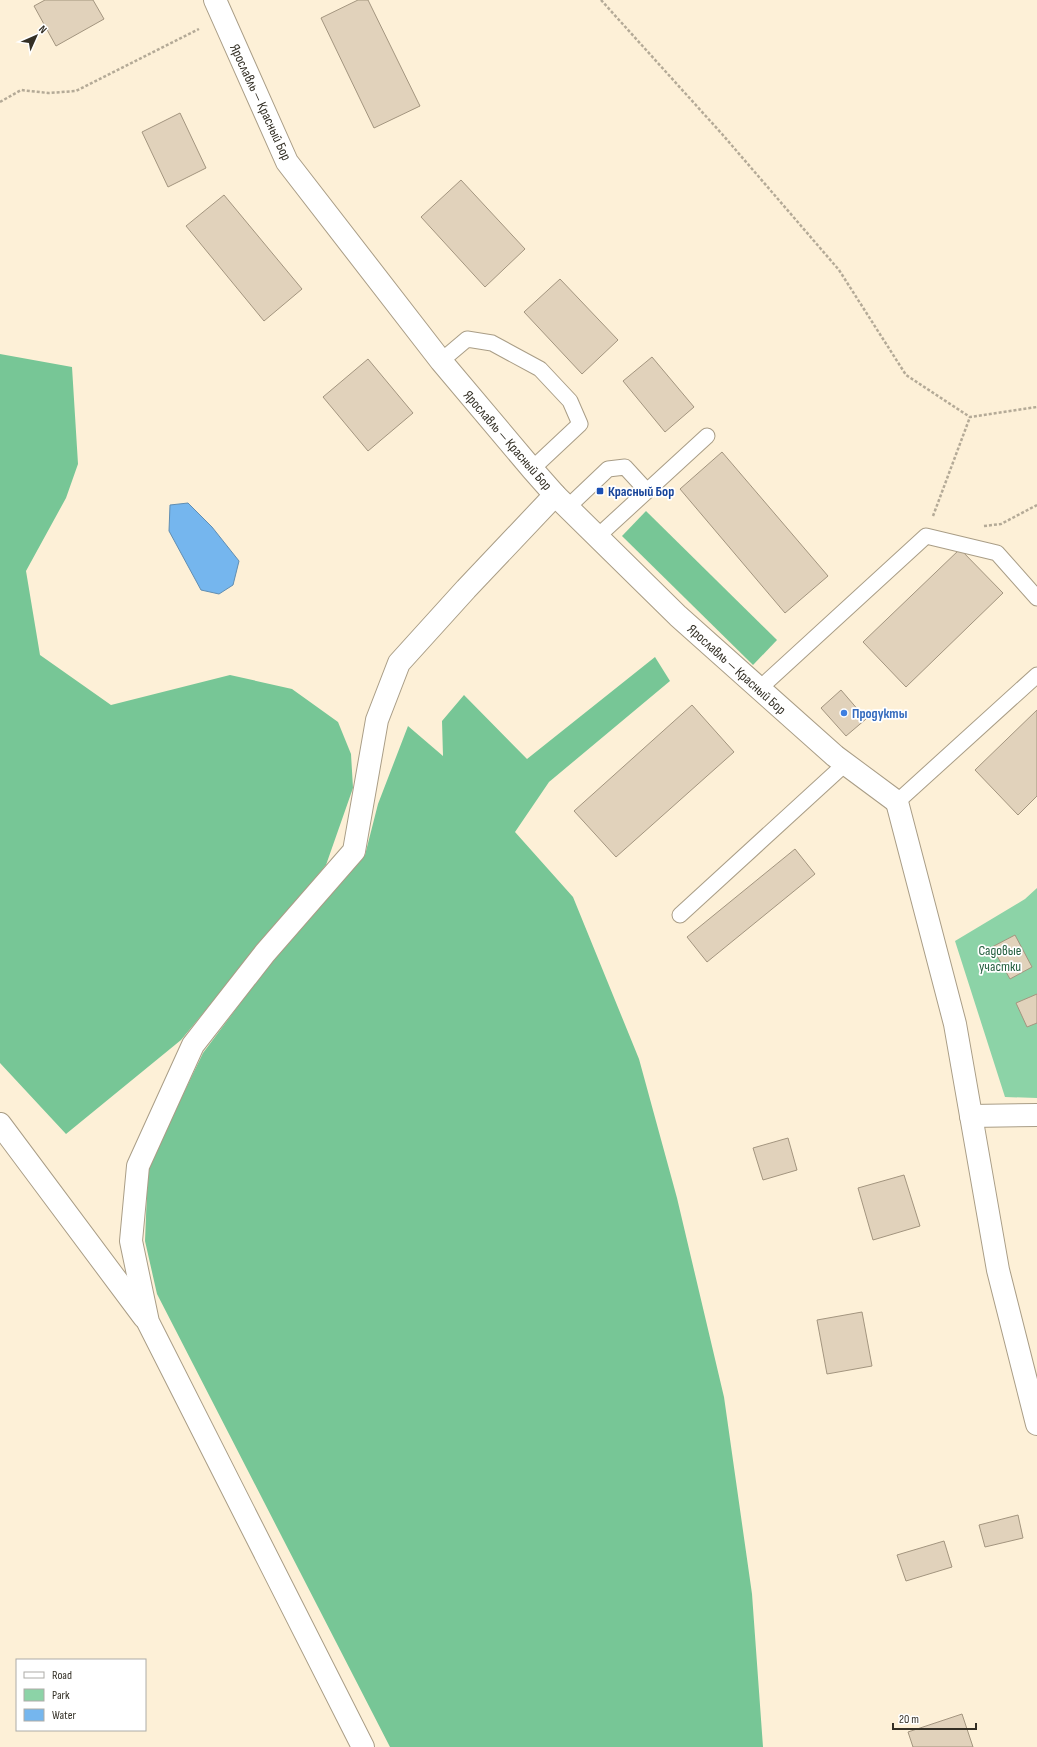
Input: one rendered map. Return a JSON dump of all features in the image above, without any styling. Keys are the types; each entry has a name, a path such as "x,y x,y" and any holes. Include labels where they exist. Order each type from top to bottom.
{"street":[{"name":"Ярославль — Красный Бор","path":"219,9 287,162 441,361 532,469 561,501 678,616 845,764 897,802"},
{"path":"148,1322 131,1241 138,1166 193,1044 266,954 354,852 377,720 399,664 466,589 561,501"},
{"path":"897,802 955,1024 998,1270 1037,1424"},
{"path":"971,1116 1037,1115"},
{"path":"0,1124 148,1322 363,1747"}],"lane":[{"path":"441,361 467,339 492,343 540,369 570,401 580,424 532,469"},
{"path":"598,537 707,436"},
{"path":"561,501 608,469 625,467 647,491"},
{"path":"759,689 926,536 997,553 1037,598"},
{"path":"897,802 1037,675"},
{"path":"680,915 845,764"}],"path":[{"path":"601,0 722,134 839,270 906,374 970,417 1037,407"},
{"path":"0,102 21,90 48,94 76,91 219,9"},
{"path":"926,536 970,417"},
{"path":"978,527 1001,524 1037,505"}],"green space":[{"path":"0,354 72,367 78,464 66,498 26,571 40,655 111,705 230,675 292,689 338,722 351,754 353,788 326,865 181,1040 66,1134 0,1063"},
{"path":"646,511 777,640 753,665 622,536"},
{"path":"655,657 670,681 549,782 515,832 573,897 639,1059 677,1198 724,1397 752,1594 763,1747 390,1747 157,1294 145,1241 148,1167 203,1053 271,962 365,855 378,804 408,726 443,756 442,721 464,695 527,759"},
{"name":"Садовые участки","path":"1037,888 1037,1098 1005,1097 955,941 1025,899"}],"water":[{"path":"188,503 212,527 239,561 233,585 219,594 201,590 169,531 170,505"}],"building":[{"path":"45,0 93,0 104,19 56,46 34,6"},
{"path":"358,0 368,0 420,106 374,128 321,18"},
{"path":"180,113 206,168 168,187 142,132"},
{"path":"461,180 525,249 485,287 421,217"},
{"path":"224,195 302,289 264,321 186,226"},
{"path":"560,279 618,340 582,374 524,312"},
{"path":"652,357 694,407 665,432 623,381"},
{"path":"368,359 413,413 368,451 323,397"},
{"path":"722,452 828,576 785,613 680,489"},
{"path":"960,549 1003,593 906,687 863,642"},
{"name":"Продукты","path":"841,690 866,719 846,736 821,708"},
{"path":"692,705 734,752 616,857 574,811"},
{"path":"1037,710 1037,796 1018,815 975,770"},
{"path":"795,849 815,874 707,962 687,937"},
{"path":"1015,935 1032,967 1010,979 992,947"},
{"path":"1037,994 1037,1023 1027,1027 1016,1003"},
{"path":"788,1138 797,1170 763,1180 753,1148"},
{"path":"904,1175 920,1226 873,1240 858,1188"},
{"path":"862,1312 872,1366 827,1374 817,1320"},
{"path":"1018,1515 1023,1538 985,1547 979,1525"},
{"path":"944,1541 952,1567 906,1581 897,1555"},
{"path":"962,1714 973,1747 913,1747 908,1732"}],"place":[{"name":"Красный Бор","path":"600,491"},
{"name":"Продукты","path":"844,713"}]}
